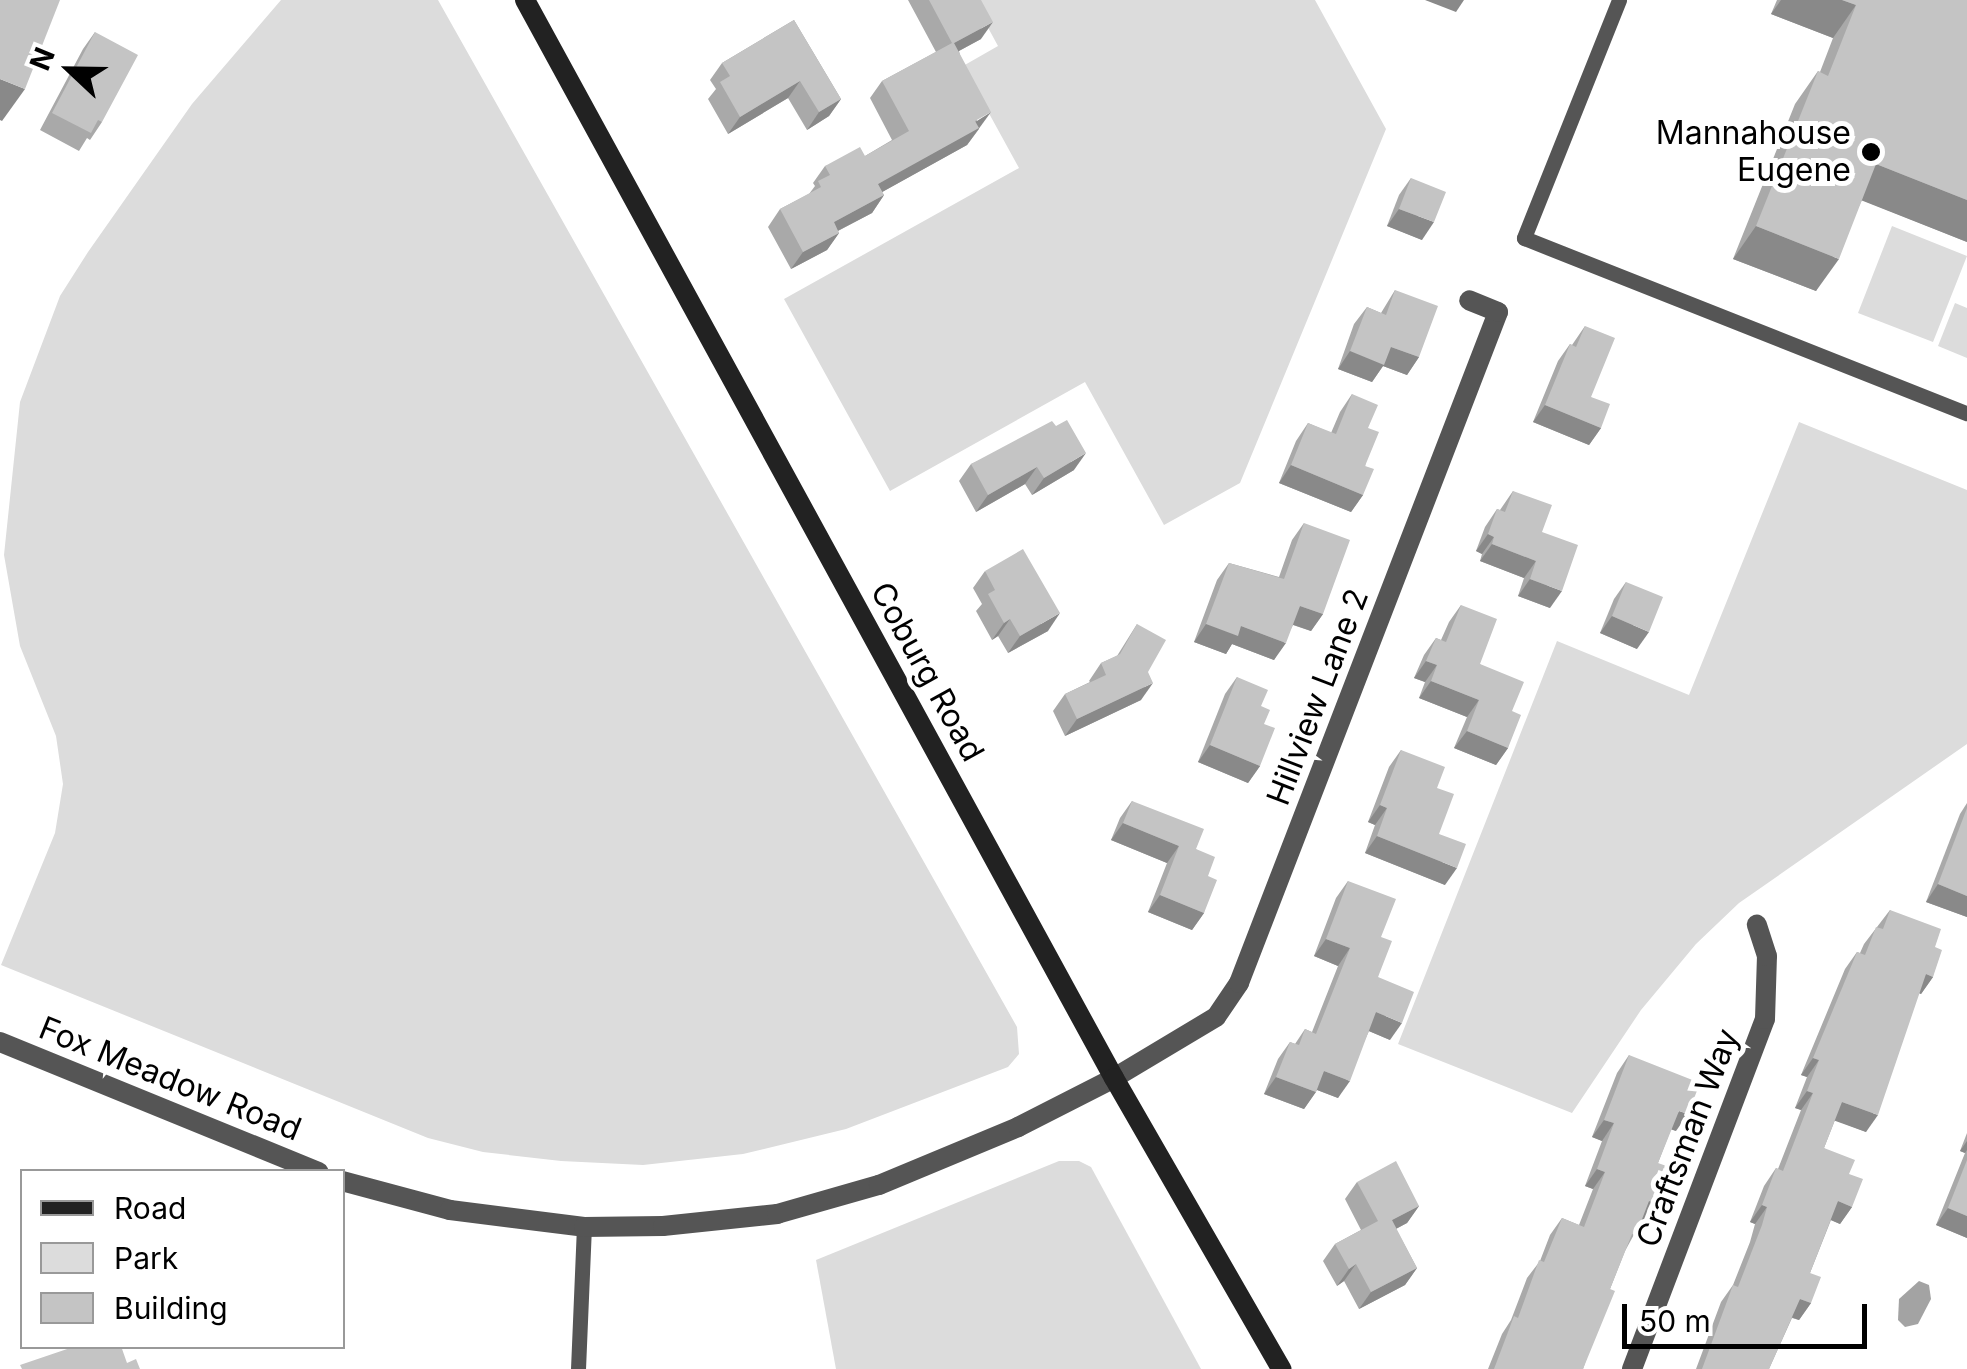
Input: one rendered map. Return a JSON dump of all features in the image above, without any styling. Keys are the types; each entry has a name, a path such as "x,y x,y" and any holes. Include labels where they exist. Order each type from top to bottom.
{"main road":[{"name":"Coburg Road","path":"525,0 1114,1078 1281,1369"}],"street":[{"name":"Hillview Lane 2","path":"1114,1078 1216,1018 1240,983 1498,312 1469,300"},
{"name":"Craftsman Way","path":"1632,1369 1765,1019 1767,956 1757,924"},
{"name":"Fox Meadow Road","path":"0,1042 311,1169"},
{"path":"345,1182 450,1210 584,1227 726,1222 839,1198 941,1162 1114,1078"}],"lane":[{"path":"1619,0 1524,238 1967,413"},
{"path":"578,1369 584,1227"}],"green space":[{"path":"281,0 438,0 1017,1027 1019,1054 1008,1067 846,1129 743,1154 643,1165 561,1161 483,1152 428,1138 1,965 55,833 63,784 56,736 20,646 4,555 20,402 60,296 88,252 192,104"},
{"path":"973,0 1315,0 1386,129 1240,483 1164,525 1085,382 890,491 784,299 1019,168 963,66 998,46"},
{"path":"1892,226 1967,256 1933,342 1858,313"},
{"path":"1955,303 1967,308 1967,358 1938,346"},
{"path":"1799,422 1967,490 1967,744 1739,903 1696,944 1641,1010 1572,1113 1398,1044 1557,641 1689,695"},
{"path":"1059,1161 1079,1161 1091,1167 1201,1369 836,1369 816,1260"}],"shaded area":[{"path":"1919,1281 1929,1285 1931,1299 1918,1324 1905,1327 1898,1320 1899,1299"}],"building":[{"path":"0,0 60,0 25,89 0,79"},
{"path":"929,0 981,0 993,22 954,43 991,112 975,121 979,128 878,184 884,195 834,222 839,233 803,252 780,209 821,187 818,181 830,175 825,166 860,147 865,156 909,131 882,81 952,43"},
{"name":"Mannahouse Eugene","path":"1842,0 1967,0 1967,200 1876,164 1839,259 1756,226 1818,71 1828,76 1856,5"},
{"path":"794,20 841,99 819,112 800,81 740,117 720,82 730,76 722,63"},
{"path":"95,32 138,55 102,122 98,120 91,133 52,113"},
{"path":"1411,178 1446,192 1434,222 1399,209"},
{"path":"1395,290 1438,306 1419,357 1391,347 1384,365 1350,351 1367,307 1386,315"},
{"path":"1585,326 1615,338 1591,397 1610,404 1601,428 1545,405 1570,344 1576,347"},
{"path":"1352,394 1378,405 1368,428 1379,432 1365,466 1374,469 1363,495 1291,465 1308,423 1336,434"},
{"path":"1067,420 1086,453 1044,478 1037,467 988,495 971,464 1052,421 1056,426"},
{"path":"1513,491 1552,505 1542,532 1578,545 1562,591 1530,579 1536,561 1492,544 1494,537 1488,534 1497,509 1505,512"},
{"path":"1304,523 1350,540 1323,614 1300,606 1286,643 1241,626 1238,636 1206,624 1229,563 1284,579"},
{"path":"1023,549 1060,613 1020,636 1010,619 1004,623 988,594 995,590 985,571"},
{"path":"1626,582 1663,597 1649,632 1612,616"},
{"path":"1461,605 1497,619 1480,664 1524,682 1512,711 1521,715 1508,748 1467,731 1479,700 1431,681 1437,665 1426,661 1436,638 1446,642"},
{"path":"1137,624 1166,640 1148,672 1153,683 1077,719 1065,694 1106,675 1101,663 1120,654"},
{"path":"1237,677 1268,690 1261,706 1270,710 1264,724 1275,728 1260,766 1210,745"},
{"path":"1401,750 1445,767 1437,788 1454,794 1439,834 1466,844 1457,868 1377,836 1387,808 1380,805"},
{"path":"1132,801 1204,829 1196,849 1215,857 1208,876 1217,880 1204,913 1160,895 1179,846 1123,823"},
{"path":"1967,808 1967,896 1938,884"},
{"path":"1348,881 1396,899 1381,937 1392,941 1378,977 1414,992 1402,1023 1376,1012 1350,1081 1324,1071 1316,1092 1276,1077 1290,1042 1299,1045 1305,1029 1316,1034 1350,948 1326,939"},
{"path":"1890,910 1941,929 1935,947 1942,950 1933,977 1926,974 1878,1115 1842,1102 1824,1148 1855,1160 1849,1174 1863,1179 1852,1207 1838,1201 1810,1273 1821,1277 1811,1303 1800,1299 1769,1369 1702,1369 1733,1285 1738,1287 1762,1225 1767,1207 1762,1205 1776,1168 1783,1171 1813,1093 1807,1091 1819,1060 1813,1058 1857,952 1865,955 1876,927 1883,929"},
{"path":"1629,1055 1700,1083 1688,1114 1679,1111 1658,1163 1672,1168 1659,1204 1649,1201 1636,1235 1632,1234 1610,1289 1615,1291 1583,1369 1494,1369 1539,1260 1544,1262 1562,1218 1584,1227 1605,1172 1597,1169 1614,1123 1604,1120"},
{"path":"1967,1160 1967,1216 1948,1208"},
{"path":"1396,1161 1419,1206 1392,1220 1417,1268 1371,1292 1356,1264 1349,1269 1335,1244 1378,1221 1357,1182"},
{"path":"67,1349 122,1349 127,1363 136,1359 140,1369 22,1369 20,1365"}],"place":[{"name":"Mannahouse Eugene","path":"1871,152"}]}
